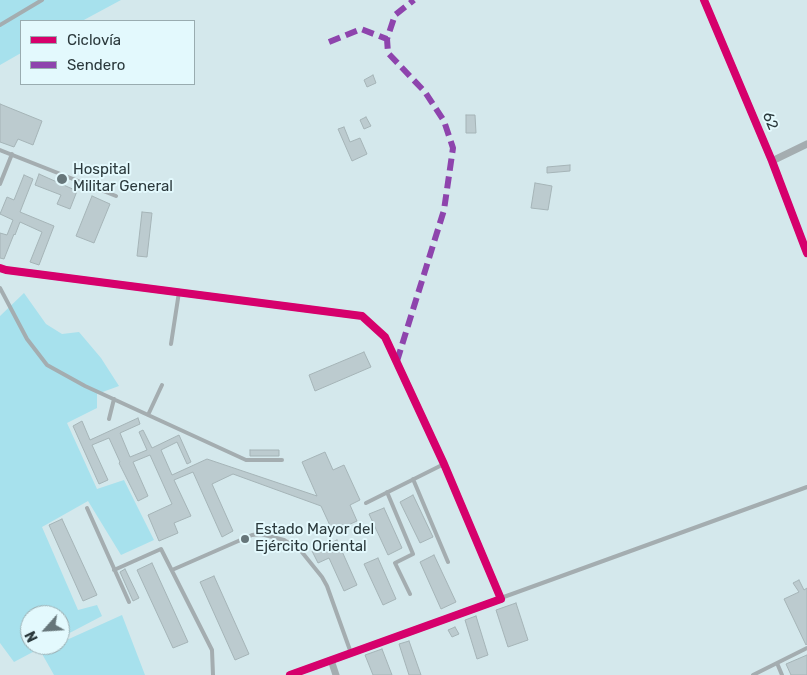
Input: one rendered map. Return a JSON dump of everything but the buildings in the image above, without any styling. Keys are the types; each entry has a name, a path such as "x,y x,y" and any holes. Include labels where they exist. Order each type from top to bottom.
{"street":[{"name":"62","path":"704,0 772,161 807,253"},
{"path":"772,161 807,144"},
{"path":"0,268 362,316 385,337 444,464 500,598 290,675"},
{"path":"331,660 336,675"}],"lane":[{"path":"0,25 42,0"},
{"path":"0,150 116,196"},
{"path":"0,184 12,154"},
{"path":"0,288 27,339 47,364 85,386 246,460 282,460"},
{"path":"171,344 179,292"},
{"path":"148,415 162,385"},
{"path":"109,419 114,399"},
{"path":"366,503 444,464"},
{"path":"413,480 448,562"},
{"path":"500,598 807,487"},
{"path":"386,492 413,554 395,563 410,594"},
{"path":"87,508 129,602"},
{"path":"172,570 252,536 261,534 284,540 301,551 322,577 351,653"},
{"path":"114,570 161,549 212,650 213,675"},
{"path":"753,675 807,648"},
{"path":"777,663 782,675"}],"shaded area":[{"path":"0,0 121,0 84,20 20,20 20,54 0,65"},
{"path":"24,293 46,324 62,334 79,332 101,358 119,386 97,394 97,408 67,423 97,489 124,480 154,540 121,555 88,501 42,527 78,610 97,605 102,616 70,633 70,605 20,605 20,655 27,655 14,662 0,643 0,316"},
{"path":"122,615 145,675 54,675 43,655 70,655 70,638"}],"marked path":[{"path":"397,361 444,210 453,148 444,121 425,92 388,53 387,39 395,15 414,0"},
{"path":"329,42 361,29 387,39"}],"cycle path":[{"path":"704,0 772,161 807,253"},
{"path":"0,268 362,316 385,337 444,464 501,599 290,675"}],"place":[{"name":"Hospital Militar General","path":"62,179"},
{"name":"Estado Mayor del Ejército Oriental","path":"245,539"}]}
